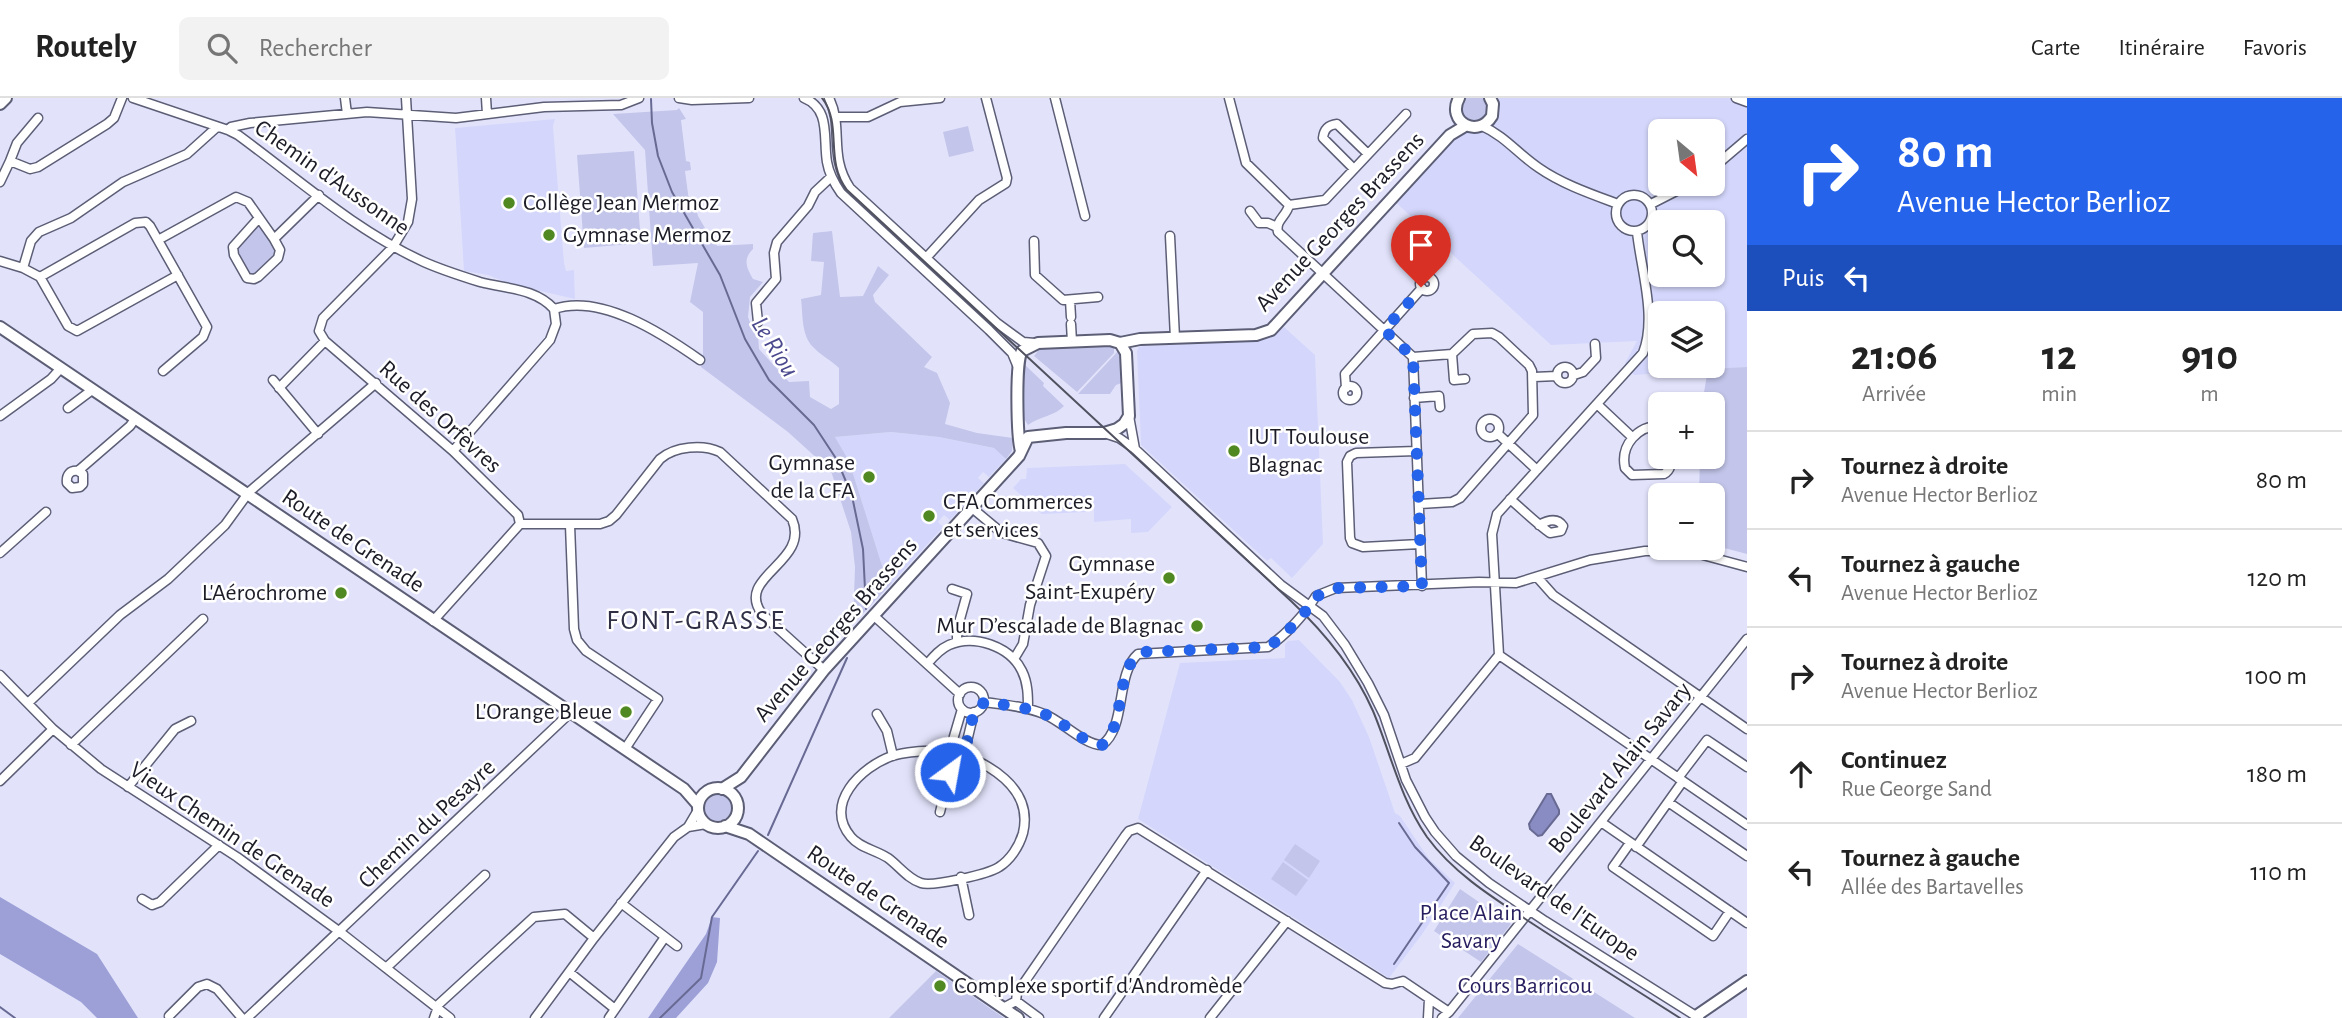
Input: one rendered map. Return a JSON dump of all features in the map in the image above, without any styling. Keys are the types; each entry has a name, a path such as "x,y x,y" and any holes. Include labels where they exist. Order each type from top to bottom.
{"street":[{"path":"0,104 6,98"},
{"path":"10,161 30,169 38,167 111,121 122,98"},
{"name":"Chemin d'Aussonne","path":"133,98 238,135 393,247 453,274 530,293 547,301 554,309"},
{"path":"345,98 347,114"},
{"path":"318,434 276,384 325,341 319,331 323,318 393,247 408,222 413,206 406,98"},
{"path":"486,98 487,114"},
{"path":"544,107 554,98"},
{"path":"561,98 568,106"},
{"path":"228,130 246,124 347,114 380,112 456,118 544,107 621,106 639,98"},
{"path":"679,98 749,98"},
{"path":"806,98 817,106 824,119 831,177 844,196 1012,353 1017,365 1021,448"},
{"path":"829,98 835,117 838,163 848,184 926,258 1017,338 1023,342 1038,343 1110,340 1123,348 1135,449"},
{"path":"835,117 868,117 900,102 940,98"},
{"path":"926,258 979,200 1006,183 1007,178 986,98"},
{"path":"1055,98 1085,216"},
{"path":"1229,98 1246,163 1289,205 1325,200 1406,114"},
{"name":"Avenue Georges Brassens","path":"1450,135 1459,98"},
{"path":"1490,98 1493,103 1492,116 1499,134"},
{"path":"1736,98 1747,102"},
{"path":"1456,114 1465,126 1474,128 1482,126 1492,116"},
{"path":"0,182 17,143 38,118"},
{"path":"202,139 205,123"},
{"path":"238,135 246,124"},
{"path":"1354,169 1323,138 1324,131 1330,125 1337,124 1368,154"},
{"name":"Avenue Georges Brassens","path":"1123,348 1133,341 1264,333 1278,324 1450,135 1465,126"},
{"path":"1482,126 1499,134 1538,167 1569,184 1618,204"},
{"path":"23,268 31,241 38,232 71,218 123,182 187,154 217,127"},
{"path":"1726,157 1747,139"},
{"path":"758,322 756,303 775,279 774,253 777,242 808,205 815,192 831,177"},
{"path":"1636,194 1643,196 1651,204 1653,214 1650,223 1637,232 1627,230 1619,223 1616,213 1623,198 1636,194"},
{"path":"274,239 319,195"},
{"path":"1651,204 1667,196"},
{"path":"158,240 236,197 248,202 274,239 280,250 278,258 254,279 247,278 234,255 233,247 259,218"},
{"path":"1277,227 1288,212 1289,205"},
{"path":"1250,211 1259,223 1277,227 1283,237 1413,357 1422,586"},
{"path":"40,276 135,223 146,222 207,327 202,338 163,371"},
{"path":"1401,764 1415,758 1499,655 1492,534 1497,514 1643,353 1650,323 1637,232"},
{"path":"1170,236 1175,338"},
{"path":"1034,241 1035,275 1063,300 1098,296"},
{"path":"0,261 40,276 68,326 77,331 178,275"},
{"path":"1346,388 1345,374 1422,288"},
{"path":"1070,300 1072,342"},
{"path":"453,451 550,340 556,324 554,309 578,304 608,312 660,333 700,360"},
{"name":"Route de Grenade","path":"0,327 684,789"},
{"path":"1413,357 1452,354 1473,334 1492,332 1529,365 1534,377 1533,415 1509,444 1460,498 1452,502 1419,504"},
{"name":"Rue des Orfèvres","path":"325,341 453,451 518,515 520,524"},
{"path":"1017,365 1022,351 1038,343"},
{"path":"1534,377 1557,376 1564,383 1572,380 1574,375 1583,372 1596,358 1595,344"},
{"path":"1452,354 1454,380 1465,379"},
{"path":"0,416 51,379 61,368"},
{"path":"27,703 120,615 168,579 225,525 247,495 376,383"},
{"path":"68,408 92,390"},
{"path":"1414,398 1439,396 1440,407"},
{"path":"1598,405 1632,437"},
{"path":"1021,448 1028,437 1104,433 1121,427 1129,416"},
{"path":"1019,418 1031,431 1043,436"},
{"path":"78,471 135,419"},
{"path":"1648,429 1632,437 1627,445 1623,461 1625,468 1632,475 1664,474 1669,469"},
{"name":"Boulevard de l'Europe","path":"1104,433 1119,438 1135,449 1281,585 1322,616 1345,645 1368,683 1384,715 1406,780 1425,817 1466,866 1530,911 1697,1017"},
{"path":"1497,433 1537,470"},
{"path":"433,621 520,524 570,525 609,522 660,458 669,451 708,448 720,453 792,519 796,531 794,544 760,584 755,599 762,614 824,670"},
{"name":"Avenue Georges Brassens","path":"722,789 741,777 824,670 1019,456 1021,448"},
{"path":"1416,451 1356,453 1350,456 1347,462 1350,538 1356,546 1363,547 1420,544"},
{"path":"1510,499 1539,524"},
{"path":"972,508 1002,533 1038,543 1046,556 1030,605 1023,644 1014,659"},
{"path":"0,553 46,512"},
{"path":"570,525 573,629 576,640 586,651 657,699 625,749"},
{"path":"984,702 1028,709 1048,716 1094,744 1102,745 1112,733 1130,664 1138,654 1268,647 1311,606 1315,597 1336,588 1516,583 1590,560 1645,551 1699,554 1747,567"},
{"path":"1537,577 1553,595 1747,729"},
{"path":"952,589 967,594 957,630 957,642"},
{"path":"873,615 960,694"},
{"path":"71,745 203,619"},
{"name":"Boulevard Alain Savary","path":"1446,1015 1747,639"},
{"path":"928,663 942,649 957,642 998,647 1014,659 1025,679 1028,709"},
{"path":"1499,655 1747,825"},
{"name":"Vieux Chemin de Grenade","path":"0,675 53,729 101,769 219,845 340,932 450,1018"},
{"path":"940,812 956,752 962,709 959,705 960,694 968,688 981,692 984,702 979,710 974,712 962,709"},
{"path":"956,752 974,712"},
{"name":"Chemin du Pesayre","path":"169,1016 198,987 206,984 217,989 245,1018 340,932 570,713"},
{"path":"877,714 887,731 893,756"},
{"path":"128,787 175,729 191,721"},
{"path":"0,780 53,729"},
{"path":"1730,911 1713,936 1613,867 1668,802 1707,740 1747,767"},
{"path":"925,751 956,752 1004,777 1020,798 1025,820 1020,844 1002,865 984,875 961,877 934,884 920,883 888,858 856,841 849,835 841,818 841,807 849,788 867,771 893,756 925,751"},
{"name":"Avenue Georges Brassens","path":"735,799 741,777"},
{"path":"684,789 722,789 729,792 735,799 737,814 749,834"},
{"path":"684,789 706,824 714,827 725,826 749,834"},
{"path":"688,827 702,797 708,791"},
{"path":"1668,802 1747,856"},
{"path":"725,826 737,814"},
{"path":"1601,822 1747,923"},
{"path":"535,1018 674,837 688,827 706,824"},
{"path":"1016,1001 1017,993 1125,836 1134,828 1143,830 1385,983 1403,981 1446,1015"},
{"name":"Route de Grenade","path":"749,834 1018,1018"},
{"path":"142,899 152,905 160,902 219,845"},
{"path":"1104,1018 1207,870"},
{"path":"386,968 485,875"},
{"path":"961,877 969,915"},
{"path":"621,903 677,946"},
{"path":"434,1018 446,997 534,917 565,914 594,938"},
{"path":"1210,1018 1287,921"},
{"path":"609,1018 664,937"},
{"path":"569,972 615,1009"},
{"path":"1697,1017 1747,981"},
{"path":"1428,1018 1429,999"},
{"path":"1003,1007 1016,1001"},
{"path":"1016,1001 1039,1018"}],"shaded area":[{"path":"1453,98 1747,98 1747,367 1725,369 1725,301 1648,301 1648,374 1634,375 1625,363 1637,341 1551,345 1392,199 1450,135 1456,114 1456,102"},
{"name":"Collège Jean Mermoz","path":"555,119 553,126 564,263 566,271 574,270 575,299 464,271 455,128"},
{"name":"IUT Toulouse Blagnac","path":"1284,327 1315,355 1323,544 1292,578 1271,558 1267,561 1141,445 1137,351 1144,346 1258,341 1269,338"},
{"path":"891,432 939,437 994,448 1006,459 989,477 983,472 978,478 984,483 950,520 944,515 938,522 943,527 892,583 885,575 849,461 835,437"},
{"path":"1125,464 1172,507 1148,532 1131,533 1131,519 1094,522 1094,509 1087,509 1086,512 1042,514 1013,488 1021,479 1026,479 1027,468"},
{"path":"1299,640 1340,682 1352,700 1369,737 1395,813 1400,816 1429,859 1455,883 1423,933 1389,978 1138,819 1180,663 1285,658 1285,644"},
{"path":"1547,794 1551,794 1559,814 1542,835 1538,836 1530,829 1529,824"},
{"path":"0,897 97,954 138,1018 97,1018 81,1002 0,954"},
{"path":"712,917 720,918 717,962 708,983 676,1018 648,1018 706,934"}],"green space":[{"path":"1464,98 1484,98 1488,107 1485,117 1477,122 1467,120 1460,112"},
{"path":"679,108 686,119 681,120 686,161 690,162 691,170 685,171 689,201 694,201 698,216 712,240 716,240 717,246 753,244 747,267 753,279 763,282 750,297 748,317 758,335 759,349 789,382 809,381 810,397 831,409 839,404 839,368 816,350 806,337 801,299 821,295 824,262 811,261 813,233 832,231 840,297 863,296 878,266 889,275 873,295 875,302 932,357 924,367 937,373 950,403 945,424 977,433 1013,438 1012,451 1006,459 994,448 939,437 891,432 835,437 849,461 885,575 892,583 853,624 855,567 851,532 831,471 788,432 701,367 703,312 690,302 698,263 653,266 645,150 613,114"},
{"path":"968,126 974,151 949,157 943,132"},
{"path":"634,151 641,243 584,248 577,155"},
{"path":"262,225 277,247 278,254 257,275 249,276 235,252 255,226"},
{"path":"1114,345 1114,353 1077,392 1034,356 1042,346"},
{"path":"1120,349 1124,382 1116,385 1110,394 1078,394"},
{"path":"1025,365 1064,406 1028,425 1023,417 1021,370"},
{"path":"1747,367 1747,554 1725,548 1725,483 1699,483 1700,469 1725,469 1725,392 1704,392 1706,378 1725,378 1725,368"},
{"path":"718,793 728,798 733,808 728,818 718,823 708,818 703,808 708,798"},
{"path":"1295,844 1320,861 1309,878 1284,860"},
{"path":"1283,862 1308,880 1296,896 1271,879"},
{"name":"Place Alain Savary","path":"1460,889 1511,924 1481,962 1434,931"},
{"name":"Cours Barricou","path":"1518,944 1635,1018 1458,1018"},
{"name":"Complexe sportif d'Andromède","path":"936,971 1004,1018 889,1018"}],"waterway":[{"name":"Le Riou","path":"651,99 658,156 672,192 720,275 745,339 769,380 814,425 837,460 852,496 863,549 866,609"},
{"name":"Le Riou","path":"768,835 847,658"},
{"path":"1394,964 1449,883 1415,847 1399,823"},
{"name":"Le Riou","path":"660,1018 701,978 712,917 758,851"},
{"path":"0,1007 15,1018"}],"tram line":[{"path":"822,98 832,120 836,167 847,190 1291,601 1327,639 1348,666 1373,711 1397,776 1418,822 1427,837 1450,863 1490,895 1680,1018"}],"place":[{"name":"Collège Jean Mermoz","path":"509,203"},
{"name":"Gymnase Mermoz","path":"549,235"},
{"name":"IUT Toulouse Blagnac","path":"1234,451"},
{"name":"Gymnase de la CFA","path":"869,477"},
{"name":"CFA Commerces et services","path":"929,516"},
{"name":"Gymnase Saint-Exupéry","path":"1169,578"},
{"name":"L'Aérochrome","path":"341,593"},
{"name":"Mur D’escalade de Blagnac","path":"1197,626"},
{"name":"L'Orange Bleue","path":"626,712"},
{"name":"Complexe sportif d'Andromède","path":"940,986"}],"district":[{"name":"FONT-GRASSE","path":"696,621"}],"route":[{"path":"950,772 955,752 964,754 974,712 979,710 984,702 1038,712 1057,720 1098,746 1106,744 1112,733 1130,664 1138,654 1268,647 1311,606 1315,597 1328,591 1336,588 1422,586 1413,357 1384,330 1421,287"}]}
